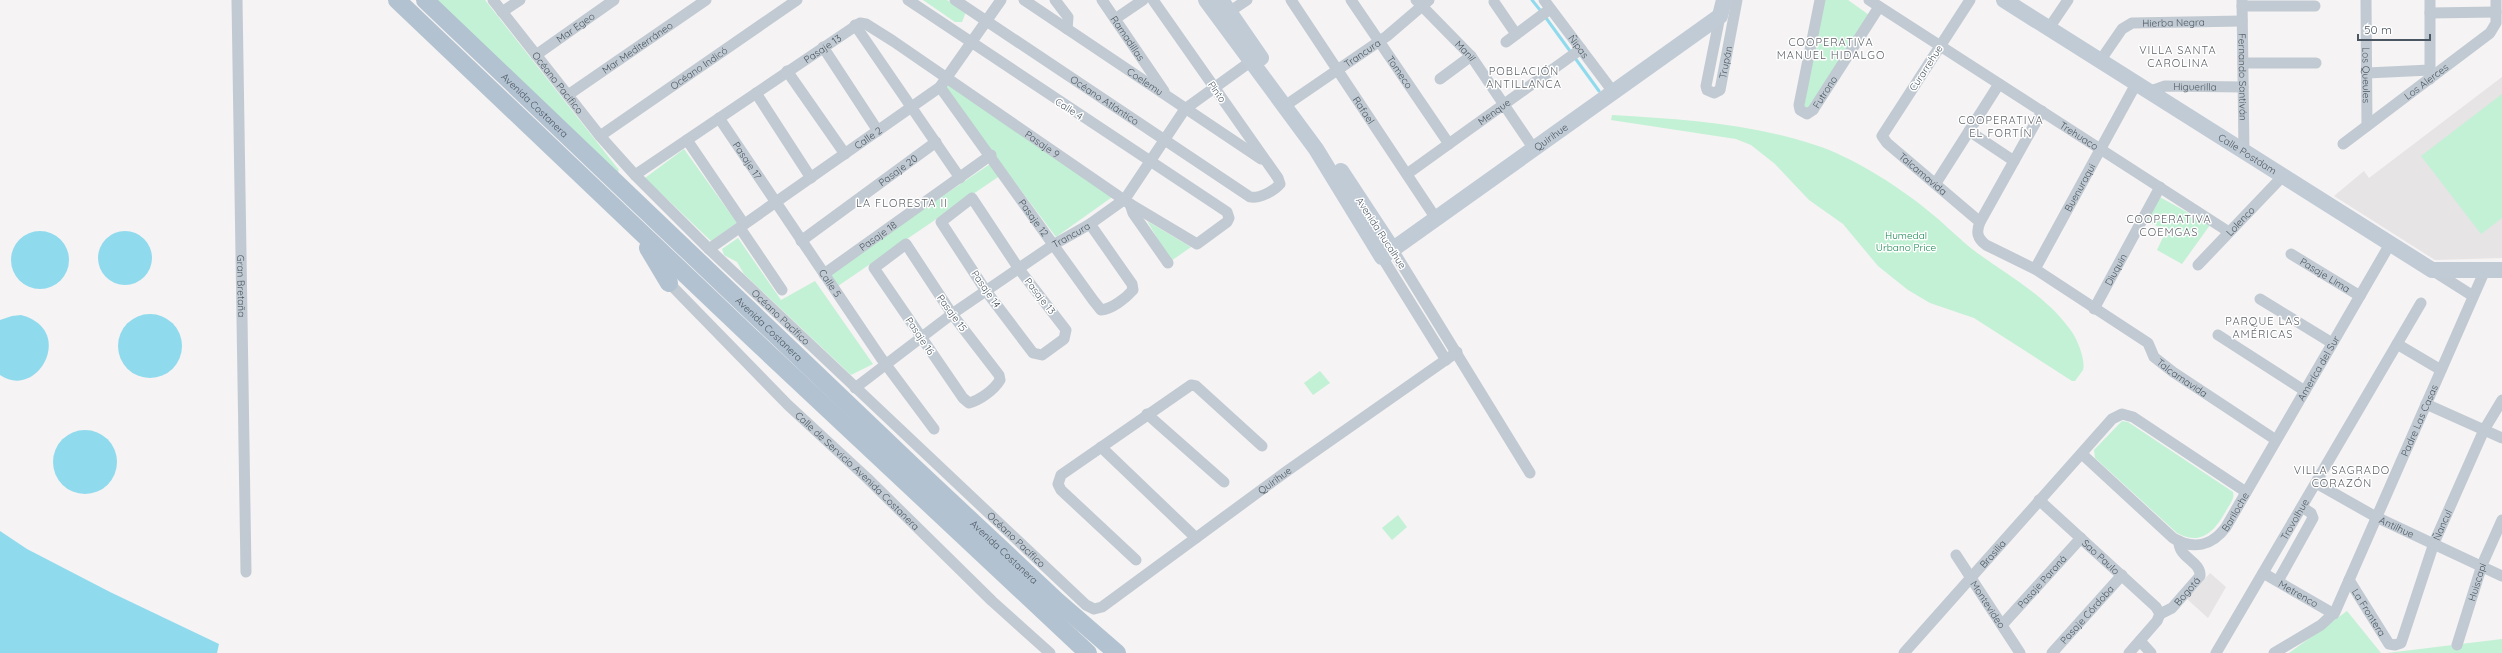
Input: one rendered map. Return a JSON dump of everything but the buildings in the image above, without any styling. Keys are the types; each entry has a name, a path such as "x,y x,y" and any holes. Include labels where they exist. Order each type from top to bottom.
{"main road":[{"name":"Avenida Costanera","path":"397,0 1014,586 1088,653"},
{"name":"Avenida Costanera","path":"425,0 902,456 1057,601 1117,653"},
{"path":"636,228 669,283"}],"street":[{"name":"Gran Bretaña","path":"237,0 246,572"},
{"name":"Océano Pacífico","path":"493,0 600,136 635,176 708,249 854,388 1086,605 1094,609"},
{"path":"502,12 520,0"},
{"name":"Mar Egeo","path":"536,55 614,0"},
{"name":"Mar Mediterráneo","path":"568,95 706,0"},
{"name":"Océano Indicó","path":"600,136 798,0"},
{"name":"Calle 4","path":"908,0 971,44 1227,212 1229,218"},
{"name":"Océano Atlántico","path":"955,0 1164,140 1254,198 1280,184"},
{"name":"Calle 2","path":"708,249 940,87 1001,0"},
{"name":"Coelemu","path":"1024,0 1266,162"},
{"path":"1055,0 1068,17 1067,29"},
{"name":"Ramadillas","path":"1102,0 1168,96"},
{"path":"1115,19 1143,0"},
{"name":"Pinto","path":"1152,0 1214,87 1280,184"},
{"name":"Avenida Rucalhue","path":"1206,0 1292,101 1387,254 1446,360"},
{"path":"1225,6 1246,0"},
{"name":"Rafael","path":"1291,0 1339,70 1437,220"},
{"name":"Tomeco","path":"1350,0 1449,144"},
{"name":"Trupán","path":"1724,0 1706,86 1706,90 1714,93 1720,90 1738,0"},
{"name":"Futrono","path":"1820,0 1799,105 1802,112 1807,114 1814,110 1879,7"},
{"name":"Trehuaco","path":"1869,0 2229,232"},
{"name":"Curarrehue","path":"1882,136 1970,0"},
{"name":"Calle Postdam","path":"2004,0 2282,177 2432,270"},
{"path":"2049,28 2068,0"},
{"name":"Los Queules","path":"2366,0 2367,126"},
{"path":"2430,0 2430,74"},
{"name":"Los Alerces","path":"2343,144 2430,74 2490,33 2496,23 2496,0"},
{"name":"Trancura","path":"1292,101 1379,42 1422,2"},
{"name":"Manil","path":"1422,2 1471,56 1534,149"},
{"path":"1494,2 1516,34"},
{"path":"2242,3 2315,6"},
{"name":"Fernando Santiván","path":"2242,3 2244,153"},
{"path":"1506,42 1547,4"},
{"name":"Ñipas","path":"1547,4 1614,93"},
{"name":"Avenida Rucalhue","path":"1225,6 1255,59 1387,254 1457,352 1530,473"},
{"path":"2430,13 2496,12"},
{"name":"Quirihue","path":"1387,254 1437,220 1720,16"},
{"name":"Hierba Negra","path":"2100,61 2122,29 2132,23 2242,21"},
{"name":"Pasaje 9","path":"855,25 866,24 1127,201 1197,244 1229,218"},
{"path":"855,25 960,178"},
{"name":"Pasaje 13","path":"635,176 855,25"},
{"path":"822,47 878,131"},
{"name":"Menque","path":"1407,174 1581,49"},
{"path":"1440,79 1471,56"},
{"name":"Trancura","path":"854,388 921,339 952,314 1053,246 1127,201 1149,161 1185,108 1255,59"},
{"path":"2243,63 2316,63"},
{"path":"787,72 845,154"},
{"name":"Los Alerces","path":"2366,73 2430,74"},
{"path":"1936,183 1999,84"},
{"name":"Higuerilla","path":"2142,88 2165,86 2243,87"},
{"name":"Pasaje 12","path":"940,87 991,155 1053,246 1101,310 1107,310 1129,295 1133,290 1132,284 1090,224"},
{"name":"Buenuraqui","path":"2035,269 2101,149 2142,88"},
{"path":"756,93 811,178"},
{"path":"1980,222 2042,111"},
{"name":"Pasaje 17","path":"719,118 772,194 775,203"},
{"path":"1969,131 2014,161"},
{"name":"Talcamavida","path":"1882,136 1887,143 1936,183 1980,222 1978,233 1982,242 2035,269 2148,343 2154,357 2173,372 2276,440"},
{"path":"687,140 782,290"},
{"name":"Pasaje 20","path":"802,241 936,142"},
{"name":"Pasaje 18","path":"824,274 991,155"},
{"name":"Lolenco","path":"2198,266 2282,177"},
{"name":"Diuquin","path":"2094,309 2160,187"},
{"name":"Pasaje 13","path":"972,198 1018,269 1066,330 1066,335"},
{"name":"Pasaje 14","path":"972,198 941,222 986,291 1032,353 1042,355 1064,339 1066,335"},
{"path":"1127,201 1132,213 1168,263"},
{"name":"Calle 5","path":"775,203 886,364"},
{"name":"Pasaje 15","path":"874,268 906,244 952,314 999,374 1000,380 977,401 969,403"},
{"name":"Ameríca del Sur","path":"2246,492 2390,244"},
{"name":"Pasaje Lima","path":"2291,254 2360,296"},
{"name":"Pasaje 16","path":"874,268 921,339 969,403"},
{"path":"2432,270 2502,270"},
{"path":"2432,270 2473,296"},
{"name":"Padre Las Casas","path":"2274,653 2321,625 2334,614 2485,270"},
{"name":"Calle de Servicio Avenida Costanera","path":"669,283 788,404 884,494 992,601 1050,653"},
{"path":"2260,298 2332,344"},
{"name":"Trovolhue","path":"2216,653 2421,303"},
{"path":"2218,335 2305,391"},
{"path":"2397,344 2441,370"},
{"name":"Quirihue","path":"1094,609 1102,606 1457,352"},
{"path":"886,364 934,428"},
{"path":"1136,560 1061,490 1058,484 1061,475 1191,384 1196,386 1262,446"},
{"name":"Ñancul","path":"2389,644 2396,646 2403,641 2434,543 2484,430 2502,400"},
{"path":"2426,404 2502,438"},
{"path":"1147,414 1224,482"},
{"name":"Bariloche","path":"2082,454 2115,417 2129,415 2246,492 2226,527 2215,539 2196,545 2179,541"},
{"path":"1101,446 1196,538"},
{"path":"2082,454 2179,541"},
{"name":"Brasilia","path":"1910,651 1970,576 2082,454"},
{"name":"Antilhue","path":"2316,483 2376,517 2482,565 2502,576"},
{"name":"Sao Paulo","path":"2039,500 2156,607 2160,614"},
{"path":"2278,581 2313,518 2311,513 2302,507"},
{"name":"Huiscapi","path":"2457,645 2482,565 2502,520"},
{"name":"Pasaje Paraná","path":"2002,626 2081,538"},
{"name":"Bogotá","path":"2129,653 2157,621 2160,614 2172,608 2200,576 2199,569 2180,549 2179,541"},
{"name":"Montevideo","path":"1956,556 2020,653"},
{"name":"Metrenco","path":"2263,573 2334,614"},
{"name":"Pasaje Córdoba","path":"2052,653 2122,575"},
{"name":"La Frontera","path":"2349,580 2389,644"},
{"path":"2140,641 2151,653"}],"shaded area":[{"path":"2502,77 2502,258 2435,260 2334,196 2364,171 2369,178"},
{"path":"2210,573 2226,587 2208,618 2187,599"}],"green space":[{"path":"432,0 485,0 619,170 616,175"},
{"path":"923,0 947,0 966,12 962,22 955,22"},
{"path":"1823,0 1848,0 1869,15 1808,109 1804,107"},
{"path":"945,81 1115,195 1056,237 945,89"},
{"path":"2502,94 2502,218 2481,234 2421,156"},
{"name":"Humedal Urbano Price","path":"1612,115 1689,120 1765,132 1815,145 1860,165 1907,194 1970,247 2038,296 2060,316 2075,336 2082,354 2084,365 2083,370 2075,381 2072,381 1974,318 1930,303 1908,290 1878,266 1843,224 1809,200 1775,164 1751,145 1736,139 1611,120"},
{"path":"684,149 737,223 711,241 645,178"},
{"path":"993,162 1001,175 838,286 829,273"},
{"path":"2158,196 2210,225 2182,264 2157,250 2166,231 2146,220"},
{"path":"1147,221 1191,247 1171,261"},
{"path":"738,238 781,300 815,281 873,364 851,375 744,274 737,262 724,255 722,249"},
{"path":"1320,371 1330,383 1313,395 1304,383"},
{"path":"2122,421 2128,422 2233,492 2231,502 2212,531 2206,535 2193,538 2177,533 2095,458 2094,450"},
{"path":"1398,515 1407,527 1392,540 1382,528"},
{"path":"2347,611 2381,653 2289,653"},
{"path":"2502,639 2502,653 2387,653"}],"water":[{"path":"34,231 46,231 61,239 69,254 69,266 61,281 46,289 34,289 19,281 11,266 11,254 19,239"},
{"path":"120,231 130,231 140,235 148,243 152,253 152,263 148,273 140,281 130,285 120,285 110,281 102,273 98,263 98,253 102,243 110,235"},
{"path":"144,314 156,314 173,323 180,334 182,346 180,358 173,369 156,378 144,378 132,373 123,364 118,352 118,340 123,328 132,319"},
{"path":"21,315 38,323 47,334 49,347 45,360 38,371 27,379 14,381 0,375 0,320"},
{"path":"79,430 91,430 108,439 115,450 117,462 115,474 108,485 91,494 79,494 67,489 58,480 53,468 53,456 58,444 67,435"},
{"path":"0,531 27,549 110,592 219,644 217,653 0,653"}],"waterway":[{"path":"1532,0 1540,10"},
{"path":"1546,18 1570,51"},
{"path":"1575,58 1599,91"}],"district":[{"name":"COOPERATIVA MANUEL HIDALGO","path":"1831,48"},
{"name":"VILLA SANTA CAROLINA","path":"2178,56"},
{"name":"POBLACIÓN ANTILLANCA","path":"1524,77"},
{"name":"COOPERATIVA EL FORTÍN","path":"2001,126"},
{"name":"LA FLORESTA II","path":"902,203"},
{"name":"COOPERATIVA COEMGAS","path":"2169,225"},
{"name":"PARQUE LAS AMÉRICAS","path":"2263,327"},
{"name":"VILLA SAGRADO CORAZÓN","path":"2342,476"}]}
